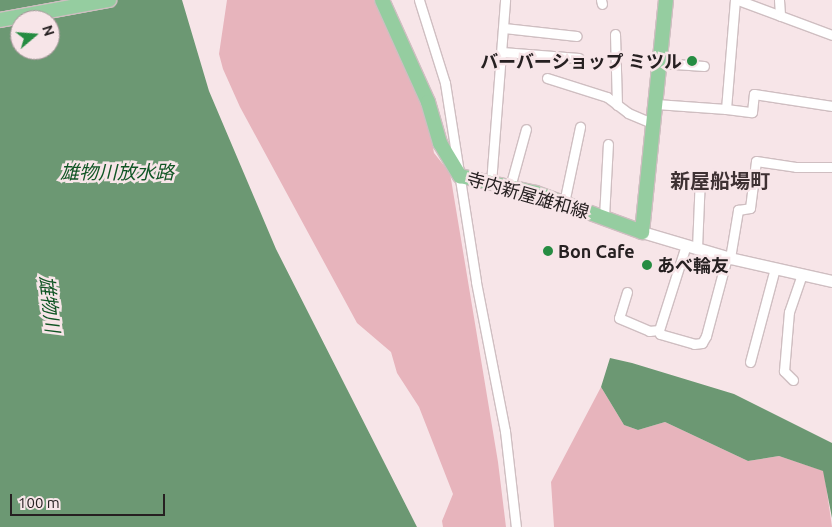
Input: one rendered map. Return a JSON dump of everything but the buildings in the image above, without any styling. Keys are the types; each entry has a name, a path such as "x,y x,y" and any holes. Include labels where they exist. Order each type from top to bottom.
{"main road":[{"path":"0,20 108,0"},
{"name":"寺内新屋雄和線","path":"382,0 428,102 440,143 460,176 510,187 564,203 642,232"},
{"path":"642,232 666,0"}],"street":[{"path":"419,0 445,83 476,282 505,431 516,527"},
{"path":"491,183 505,0"},
{"path":"726,109 737,0 832,35"},
{"path":"779,0 780,16"},
{"path":"504,28 577,36"},
{"path":"615,34 617,105"},
{"path":"502,52 579,58"},
{"path":"660,63 704,66"},
{"path":"547,78 607,97 628,114 654,124"},
{"path":"656,104 752,112 754,94 832,106"},
{"path":"564,203 580,127"},
{"path":"510,187 526,129"},
{"path":"604,217 608,144"},
{"path":"659,330 660,334 694,344 702,343 706,336 728,258 738,210 750,208 756,161 796,167 832,167"},
{"path":"659,330 692,247 700,176"},
{"path":"642,232 728,258 832,281"},
{"path":"750,362 775,268"},
{"path":"793,380 784,371 789,312 802,274"},
{"path":"627,292 619,318 649,331 659,330"}],"shaded area":[{"path":"227,0 375,0 425,106 434,153 450,173 498,462 506,527 443,527 442,521 453,494 419,407 397,373 391,352 357,323 240,107 223,69 219,54"},
{"path":"601,387 624,425 638,430 665,422 748,461 779,456 824,471 832,527 554,527 551,482"}],"water":[{"path":"0,0 182,0 209,91 276,249 417,527 0,527"},
{"path":"610,358 734,394 832,443 832,518 823,471 779,456 748,461 665,422 638,430 624,425 601,387"}],"place":[{"name":"バーバーショップ ミツル","path":"692,61"},
{"name":"Bon Cafe","path":"548,251"},
{"name":"あべ輪友","path":"647,265"}],"district":[{"name":"新屋船場町","path":"720,180"}],"water label":[{"name":"雄物川放水路","path":"117,173"},
{"name":"雄物川","path":"49,304"}]}
